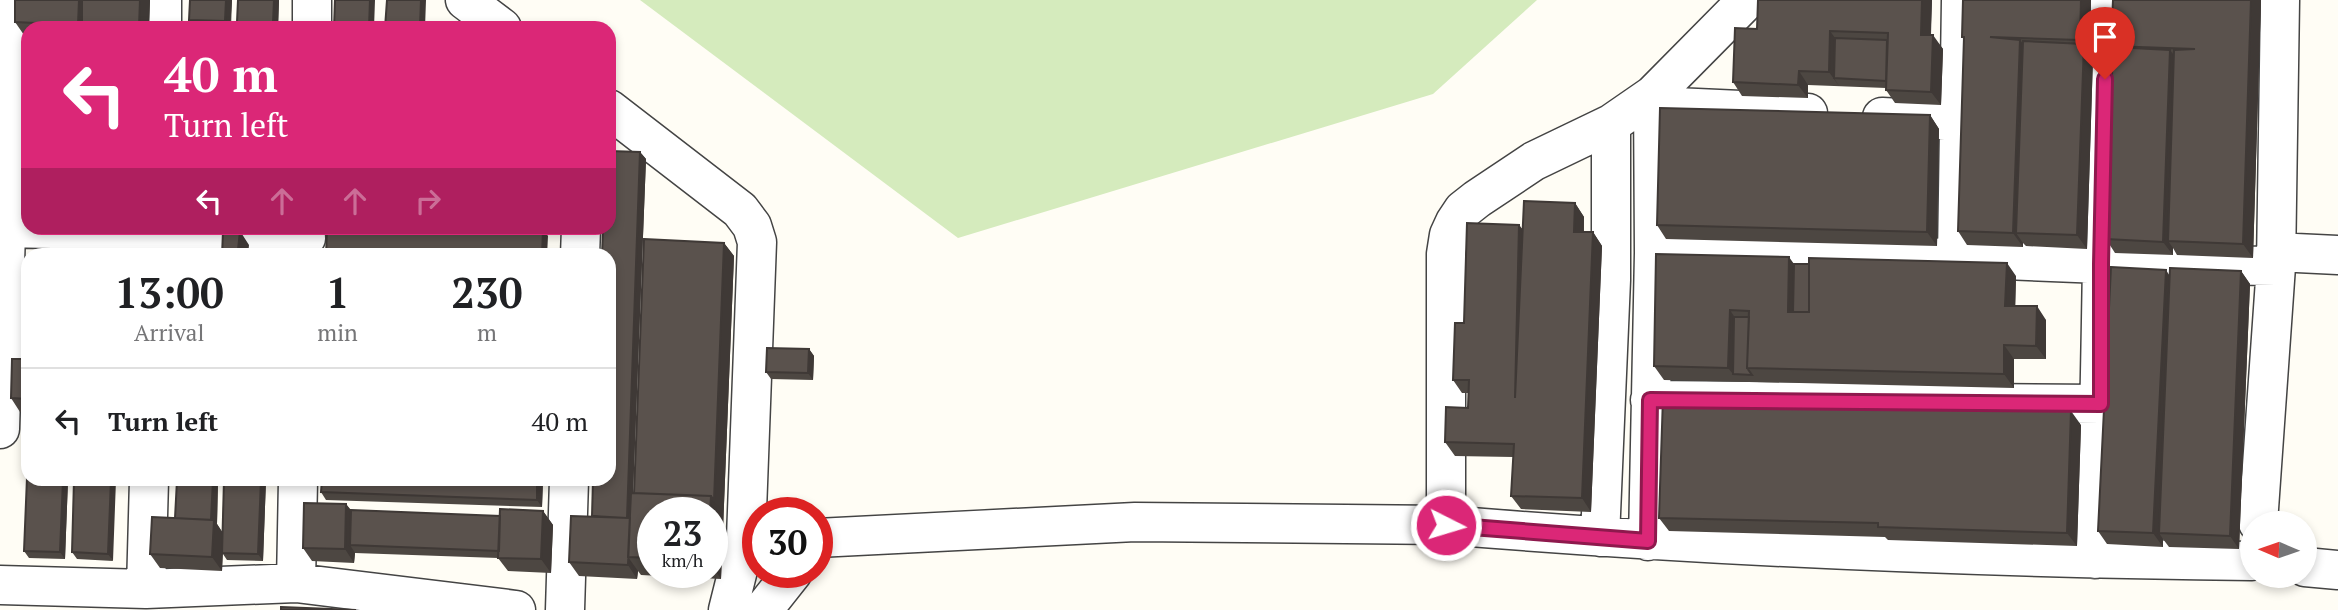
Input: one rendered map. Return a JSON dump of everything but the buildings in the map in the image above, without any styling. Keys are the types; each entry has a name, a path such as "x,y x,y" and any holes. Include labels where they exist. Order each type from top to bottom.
{"street":[{"path":"0,429 3,228 13,0"},
{"path":"162,0 162,21"},
{"path":"312,21 313,0"},
{"path":"460,21 463,0 492,21"},
{"path":"1446,525 1446,254 1449,235 1455,222 1463,210 1477,199 1534,161 1653,101 1747,0"},
{"path":"1958,258 1961,0"},
{"path":"2095,559 2101,404 2106,0"},
{"path":"2259,511 2276,259 2280,0"},
{"path":"1653,101 1959,121"},
{"path":"1648,541 1654,253 1653,101"},
{"path":"616,114 740,210 752,226 757,242 753,497"},
{"path":"1600,537 1611,280 1611,124"},
{"path":"3,228 21,229"},
{"path":"110,235 306,240"},
{"path":"1654,253 1958,258 2101,264 2338,255"},
{"path":"1650,400 2101,404"},
{"path":"146,589 149,486"},
{"path":"296,583 298,486"},
{"path":"565,610 569,486"},
{"path":"833,538 1135,522 1446,525 1648,541 2095,559 2240,561"},
{"path":"2317,567 2338,570"},
{"path":"0,585 146,589 296,583 516,610"},
{"path":"747,603 769,588"}],"green space":[{"path":"640,0 1537,0 1433,94 958,238"}],"route":[{"path":"1446,525 1648,541 1650,400 2101,404 2105,79"}]}
